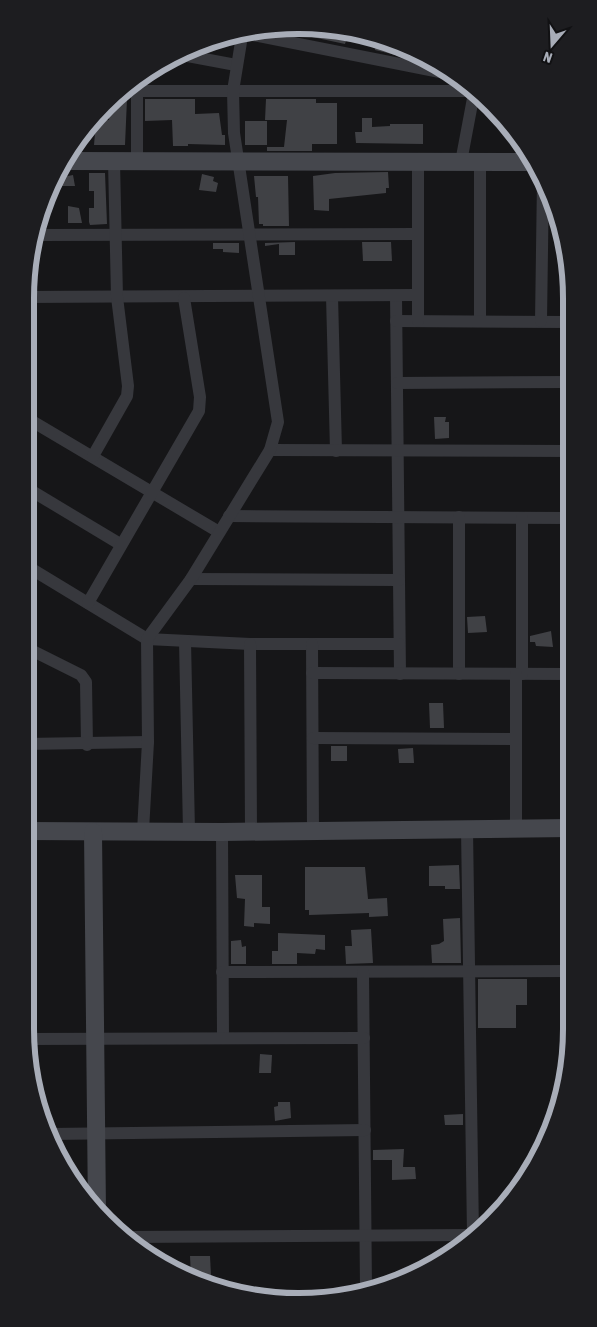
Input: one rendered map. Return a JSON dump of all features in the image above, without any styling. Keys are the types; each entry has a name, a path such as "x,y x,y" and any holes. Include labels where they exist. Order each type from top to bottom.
{"street":[{"path":"261,37 434,71"},
{"path":"143,831 148,742 147,639 191,579 270,450 278,422 251,234 237,162 232,112 236,65 241,40"},
{"path":"191,57 236,65"},
{"path":"133,91 465,92"},
{"path":"133,91 138,161"},
{"path":"461,162 472,98"},
{"path":"72,161 526,162"},
{"path":"93,456 127,396 128,386 117,297 114,161"},
{"path":"418,162 418,321"},
{"path":"480,163 480,321"},
{"path":"541,322 543,196"},
{"path":"42,235 418,234"},
{"path":"34,297 184,298 418,295"},
{"path":"332,296 336,451"},
{"path":"396,296 400,674"},
{"path":"88,604 120,544 193,425 199,411 200,397 184,298"},
{"path":"396,321 563,322"},
{"path":"397,384 563,382"},
{"path":"34,422 219,532"},
{"path":"270,450 563,452"},
{"path":"34,492 120,544"},
{"path":"229,516 563,518"},
{"path":"459,517 459,674"},
{"path":"516,828 516,739 522,518"},
{"path":"34,571 147,639 250,644 399,644"},
{"path":"191,579 399,580"},
{"path":"185,641 189,831"},
{"path":"250,644 251,831"},
{"path":"312,644 313,831"},
{"path":"34,652 81,676 86,682 87,745"},
{"path":"312,673 563,674"},
{"path":"313,738 516,739"},
{"path":"34,744 87,745 148,742"},
{"path":"34,831 222,832 563,828"},
{"path":"467,830 473,1228"},
{"path":"93,832 97,1200"},
{"path":"222,832 223,1038"},
{"path":"222,972 563,971"},
{"path":"363,972 366,1284"},
{"path":"34,1039 364,1038"},
{"path":"56,1134 365,1130"},
{"path":"135,1237 465,1235"}],"building":[{"path":"316,34 347,38 345,44 303,35"},
{"path":"376,46 404,56 404,57 375,50"},
{"path":"125,98 127,99 125,145 94,145 95,128 102,121 109,120 109,113"},
{"path":"145,99 195,99 195,114 219,113 222,135 225,135 225,145 188,144 188,146 173,146 172,120 145,121"},
{"path":"266,99 316,99 316,103 337,103 337,144 312,144 312,151 267,151 267,147 284,147 287,120 265,120"},
{"path":"362,118 372,118 372,127 390,126 390,124 423,124 423,144 356,143 355,132 362,132"},
{"path":"245,121 267,121 267,145 245,145"},
{"path":"388,172 389,188 386,188 386,193 329,199 329,211 314,210 313,176 335,173"},
{"path":"89,173 105,173 107,224 90,225 89,208 94,208 94,191 89,191"},
{"path":"202,174 214,177 213,181 218,183 216,192 199,190"},
{"path":"73,175 75,186 59,186 63,177"},
{"path":"254,176 288,176 289,226 263,226 263,224 259,224 258,197 256,197"},
{"path":"68,206 79,208 82,223 68,223"},
{"path":"295,242 295,255 279,255 279,244 265,246 265,243"},
{"path":"362,242 391,242 392,261 363,261"},
{"path":"213,243 239,243 239,253 223,252 223,249 213,249"},
{"path":"434,417 446,417 445,422 449,422 449,438 435,439"},
{"path":"485,616 487,632 468,633 467,617"},
{"path":"551,631 553,647 536,646 535,642 530,642 530,636"},
{"path":"429,703 443,703 444,728 430,728"},
{"path":"331,746 347,746 347,761 331,761"},
{"path":"413,748 414,763 399,763 398,749"},
{"path":"459,865 460,889 445,889 445,886 429,886 429,866"},
{"path":"305,867 365,867 368,899 387,898 388,916 369,917 369,913 309,915 309,910 305,910"},
{"path":"235,875 262,875 262,907 270,907 270,924 254,923 254,927 244,926 245,899 237,898"},
{"path":"460,918 461,963 432,963 431,945 444,941 443,919"},
{"path":"371,929 373,963 346,964 345,946 352,946 351,930"},
{"path":"278,933 325,935 325,950 316,949 315,954 297,953 297,964 272,964 272,951 278,951"},
{"path":"241,940 242,947 246,946 246,964 231,964 231,941"},
{"path":"478,979 527,979 527,1005 516,1005 516,1028 478,1028"},
{"path":"260,1054 272,1055 271,1073 259,1073"},
{"path":"278,1102 290,1102 291,1118 275,1121 274,1107 278,1106"},
{"path":"463,1114 463,1125 445,1125 444,1115"},
{"path":"404,1149 403,1167 415,1167 416,1179 392,1180 392,1160 373,1160 373,1150"},
{"path":"190,1256 210,1256 211,1275 203,1275 191,1270"}]}
